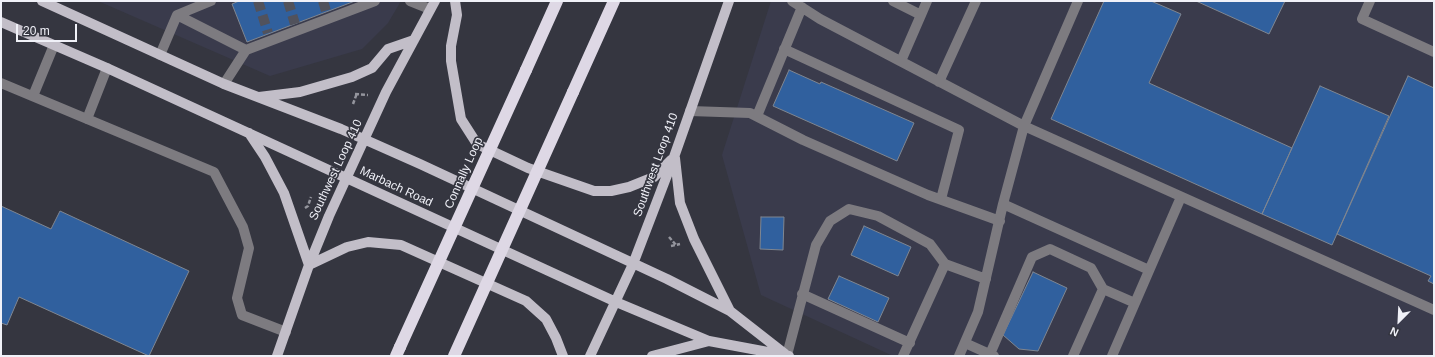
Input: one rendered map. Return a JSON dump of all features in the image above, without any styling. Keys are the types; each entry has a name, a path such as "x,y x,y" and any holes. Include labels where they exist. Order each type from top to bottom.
{"highway":[{"name":"Connally Loop","path":"398,352 557,1"},
{"path":"454,356 614,1"}],"main road":[{"path":"42,1 224,84 364,140 633,264 730,311 788,356"},
{"path":"455,1 457,15 451,46 451,61 461,119 477,144 528,168 594,191 611,191 629,187 654,177 674,157"},
{"name":"Southwest Loop 410","path":"590,356 633,264 674,157 728,1"},
{"name":"Southwest Loop 410","path":"277,356 308,266 346,179 386,92 432,5"},
{"name":"Marbach Road","path":"1,22 107,68 616,302 709,341 756,353 788,356"},
{"path":"255,97 300,92 352,77 372,68 388,49 414,40"},
{"path":"249,133 265,157 284,193 308,266 347,247 368,242 401,245 526,301 546,319 563,356"},
{"path":"674,157 680,203 698,246 730,311"},
{"path":"652,356 709,341"}],"lane":[{"path":"160,55 177,15 211,1"},
{"path":"224,84 246,50 270,37 327,15 358,4 375,1"},
{"path":"410,1 432,5"},
{"path":"793,1 939,82 1024,126 1434,310"},
{"path":"901,61 927,1"},
{"path":"939,82 976,1"},
{"path":"959,356 978,312 1003,204 1024,126 1078,1"},
{"path":"1370,1 1362,19 1434,52"},
{"path":"899,2 921,15"},
{"path":"757,116 802,7"},
{"path":"177,15 246,50"},
{"path":"32,96 54,45"},
{"path":"784,49 960,130 941,199"},
{"path":"87,119 107,68"},
{"path":"1,82 214,172 243,227 249,248 237,298 242,315 286,332"},
{"path":"690,111 750,113 803,140 928,195 1000,221"},
{"path":"1112,356 1181,197"},
{"path":"1003,204 1150,270"},
{"path":"788,356 802,294 816,245 830,221 849,209 878,216 930,244 945,264 986,279"},
{"path":"965,343 992,355 1032,257 1050,249 1091,268 1103,289 1135,303"},
{"path":"903,356 945,264"},
{"path":"1072,356 1103,289"},
{"path":"802,294 910,343"}],"path":[{"path":"353,104 358,93 371,96"},
{"path":"311,197 308,206 312,208"},
{"path":"668,237 676,245"}],"shaded area":[{"path":"98,1 401,1 388,23 362,49 270,76"},
{"path":"771,1 1434,1 1434,356 893,356 761,295 722,155"}],"building":[{"path":"239,1 355,1 247,42 232,4"},
{"path":"1104,1 1151,1 1181,14 1149,83 1292,148 1262,214 1051,119"},
{"path":"1196,1 1285,1 1269,34"},
{"path":"789,70 820,84 821,82 914,123 897,161 773,106"},
{"path":"1408,76 1434,88 1434,284 1428,281 1431,276 1337,234"},
{"path":"1320,86 1389,116 1332,245 1262,214"},
{"path":"1,206 51,229 60,211 189,271 149,356 19,297 7,325 1,323"},
{"path":"761,217 784,217 783,250 760,249"},
{"path":"864,226 911,247 898,276 851,255"},
{"path":"1033,272 1067,288 1038,351 1019,349 1003,335"},
{"path":"839,276 889,298 878,322 828,299"}],"tunnel":[{"path":"258,1 268,33"},
{"path":"288,1 295,24"},
{"path":"323,1 326,11"}]}
